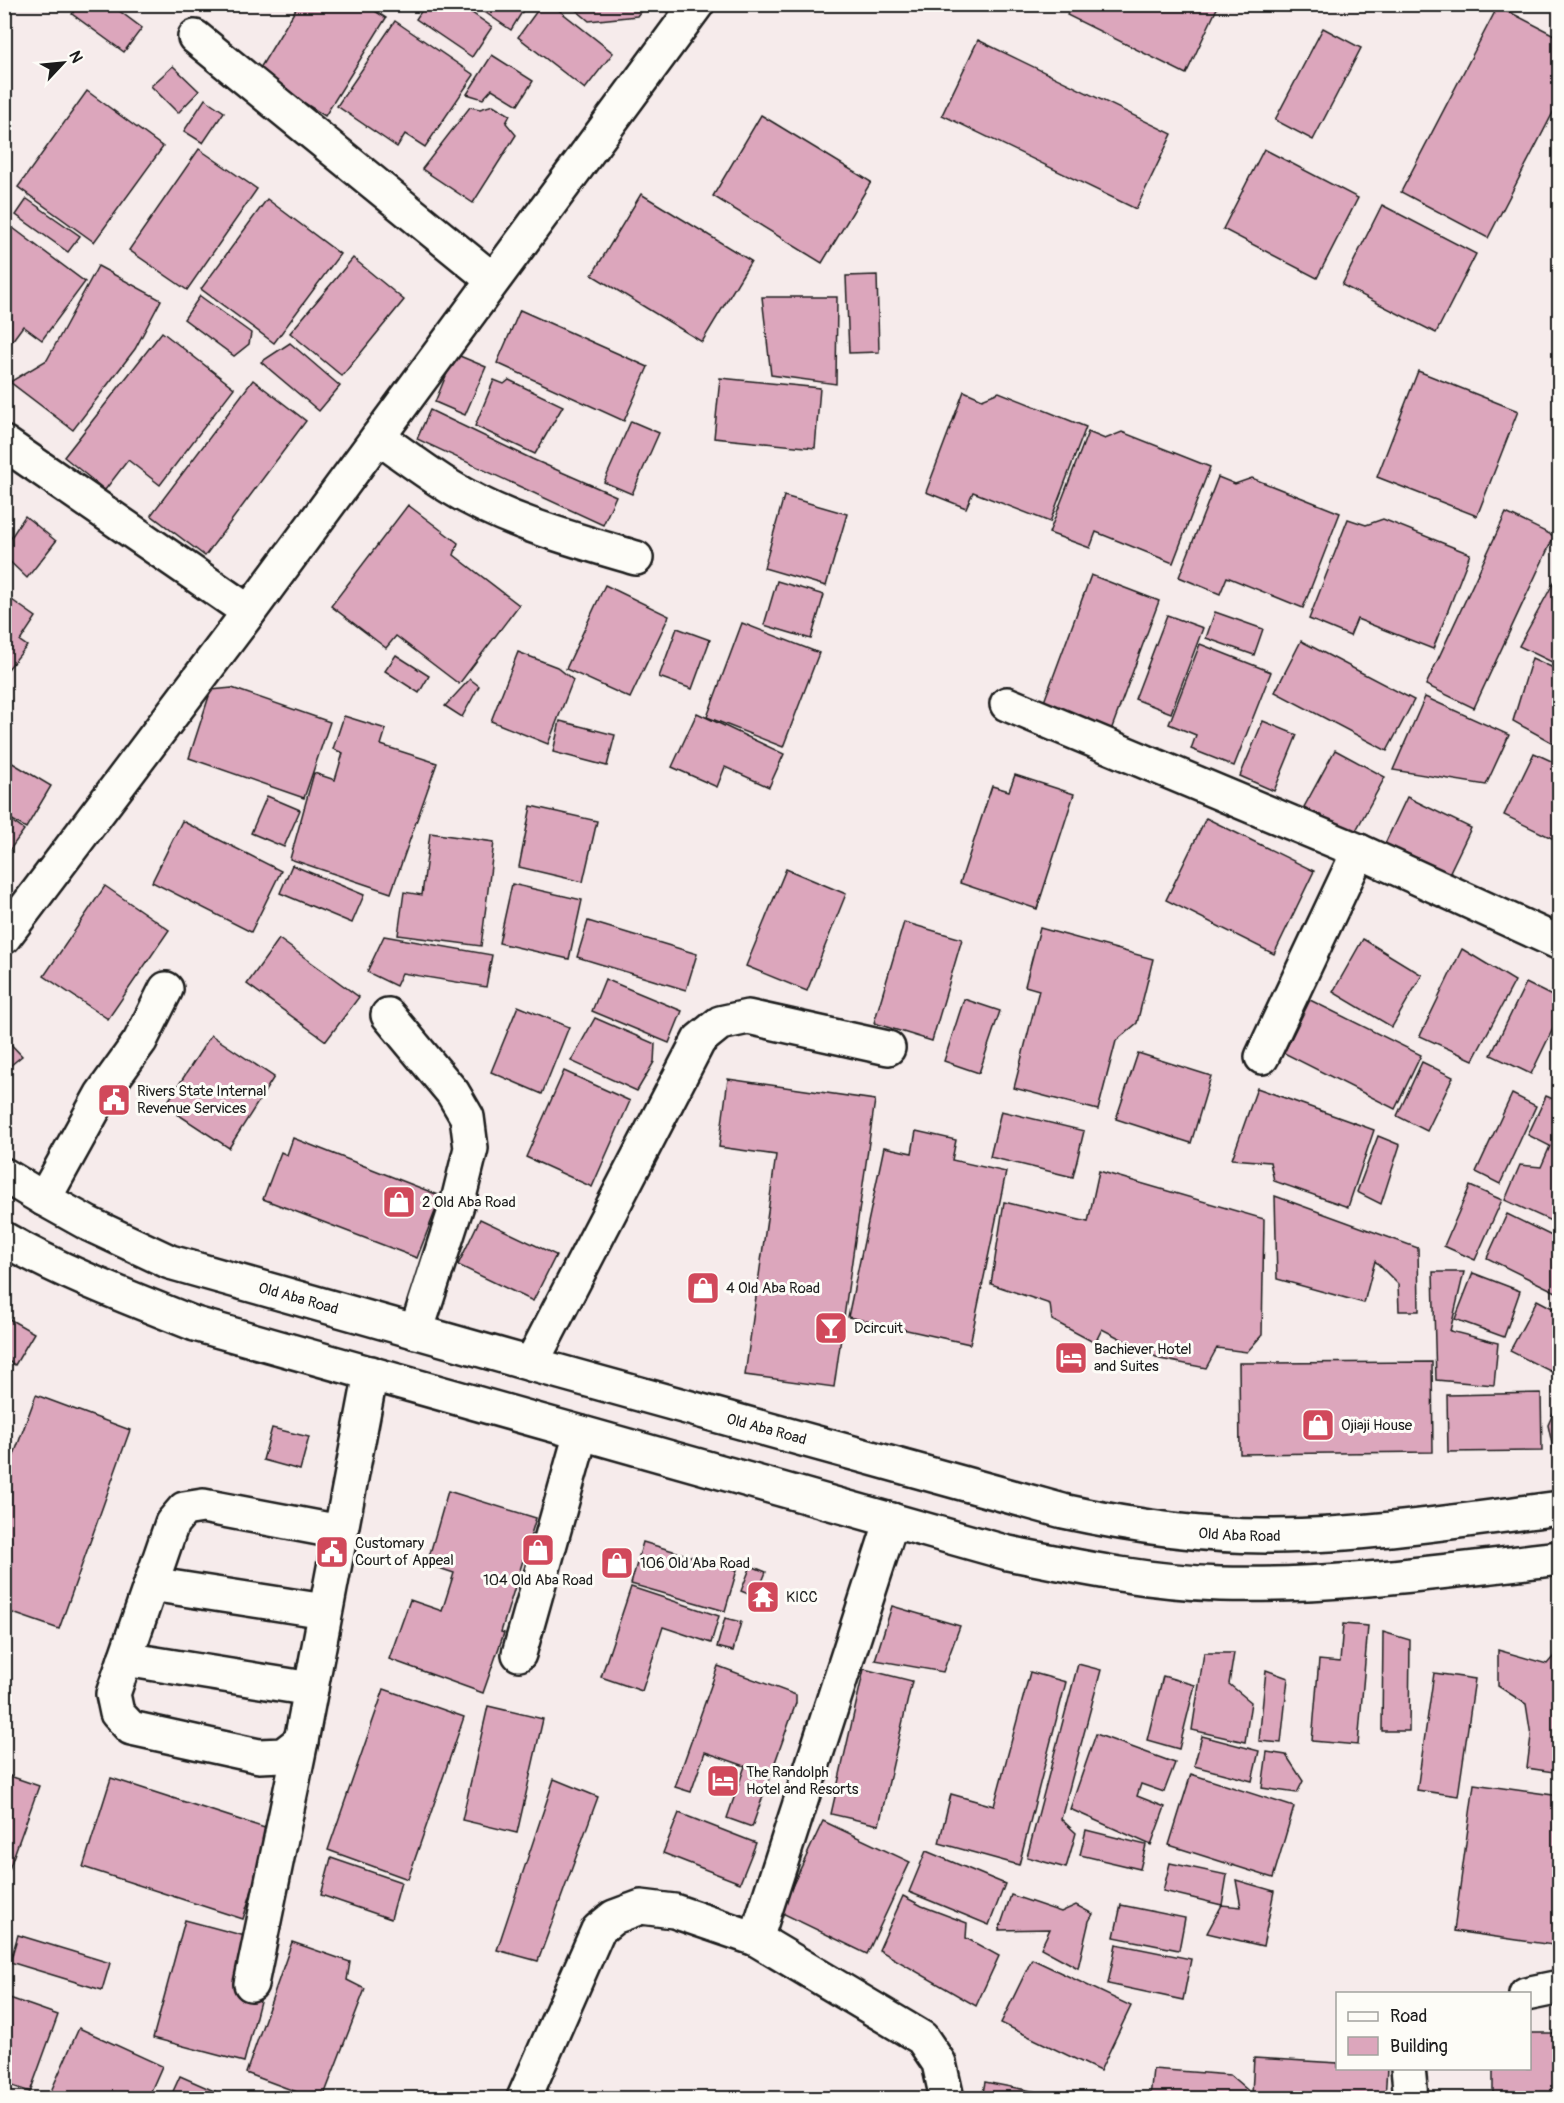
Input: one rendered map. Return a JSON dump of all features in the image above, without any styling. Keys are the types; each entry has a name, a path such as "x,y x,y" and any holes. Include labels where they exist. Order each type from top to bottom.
{"street":[{"path":"4,937 249,612 697,4"},
{"path":"195,37 494,280"},
{"path":"378,437 451,488 503,514 555,534 636,558"},
{"path":"4,443 249,612"},
{"path":"1007,704 1359,851 1560,943"},
{"path":"1262,1057 1359,851"},
{"path":"44,1199 102,1094 140,1041 166,989"},
{"path":"388,1015 453,1093 467,1117 471,1148 457,1205 416,1332"},
{"path":"531,1364 699,1040 720,1023 748,1017 888,1048"},
{"name":"Old Aba Road","path":"4,1175 89,1224 170,1262 1062,1511 1124,1524 1194,1533 1275,1536 1391,1529 1560,1509"},
{"path":"4,1239 36,1257 195,1324 1019,1556 1116,1574 1218,1584 1326,1582 1560,1558"},
{"path":"251,1984 301,1741 371,1373"},
{"path":"519,1654 581,1433"},
{"path":"301,1741 283,1755 259,1756 131,1728 117,1713 113,1694 172,1523 184,1509 202,1506 340,1532"},
{"path":"756,1939 892,1520"},
{"path":"151,1584 324,1611"},
{"path":"125,1659 311,1689"},
{"path":"524,2098 598,1930 614,1917 641,1907 674,1911 756,1939 922,2038 939,2063 945,2098"},
{"path":"1531,1993 1560,1987"},
{"path":"1408,2070 1411,2098"}],"building":[{"path":"79,4 110,4 142,28 124,52 72,14"},
{"path":"299,4 364,4 386,18 325,116 257,73"},
{"path":"426,4 459,4 492,27 472,57 416,19"},
{"path":"473,4 527,4 511,30"},
{"path":"542,4 551,4 613,53 585,89 518,37"},
{"path":"569,4 646,4 637,16 589,21"},
{"path":"1072,4 1219,4 1186,74 1067,15"},
{"path":"1498,6 1560,38 1560,99 1488,238 1401,192"},
{"path":"395,21 474,75 425,147 405,134 397,147 337,106"},
{"path":"1323,28 1361,48 1313,140 1275,120"},
{"path":"978,40 1172,134 1136,209 942,115"},
{"path":"492,55 533,81 518,105 492,89 483,99 467,94"},
{"path":"173,66 199,91 178,113 151,86"},
{"path":"87,91 163,147 94,242 18,187"},
{"path":"205,99 224,112 203,143 184,131"},
{"path":"493,105 510,115 506,123 516,135 473,203 422,169 470,107 480,109"},
{"path":"761,115 871,182 822,263 713,196"},
{"path":"199,149 257,189 187,290 129,250"},
{"path":"1264,149 1358,198 1317,278 1223,229"},
{"path":"641,194 751,261 702,342 592,275"},
{"path":"27,199 80,236 68,252 16,215"},
{"path":"267,199 340,254 274,343 201,289"},
{"path":"1382,205 1476,254 1436,333 1342,285"},
{"path":"9,225 85,282 42,340 23,326 4,352 4,231"},
{"path":"353,258 404,300 342,376 290,333"},
{"path":"98,266 161,300 135,349 73,430 10,382 47,360"},
{"path":"877,275 879,352 849,353 846,276"},
{"path":"200,296 251,333 249,344 234,356 184,319"},
{"path":"762,297 837,297 836,384 771,375"},
{"path":"520,310 648,367 624,421 497,363"},
{"path":"162,332 234,388 160,485 128,460 105,490 64,457"},
{"path":"290,343 340,386 319,411 261,362"},
{"path":"455,354 486,367 465,415 435,402"},
{"path":"1418,371 1518,411 1477,516 1377,477"},
{"path":"720,378 820,388 815,448 714,438"},
{"path":"253,380 306,421 205,556 151,515"},
{"path":"494,380 504,384 509,380 563,406 535,454 475,426"},
{"path":"964,391 982,399 999,392 1086,427 1050,522 973,492 966,508 926,492"},
{"path":"430,410 616,496 603,525 417,439"},
{"path":"631,421 659,433 632,494 604,482"},
{"path":"1088,432 1105,439 1122,432 1210,467 1173,563 1096,532 1090,548 1049,533"},
{"path":"1218,477 1235,484 1252,478 1340,513 1303,608 1227,577 1220,594 1179,577"},
{"path":"784,496 847,514 826,586 764,568"},
{"path":"408,505 458,543 454,555 519,605 459,684 396,636 386,648 331,606"},
{"path":"1506,513 1554,536 1474,708 1426,685"},
{"path":"25,516 56,541 27,578 4,556 4,548"},
{"path":"1348,519 1366,525 1383,519 1470,554 1433,649 1357,619 1350,636 1309,619"},
{"path":"1560,571 1560,666 1519,646"},
{"path":"1091,575 1159,601 1110,733 1042,707"},
{"path":"777,581 824,595 811,639 764,625"},
{"path":"605,585 669,616 630,698 566,669"},
{"path":"9,598 36,617 20,641 27,646 4,674 4,605"},
{"path":"1215,612 1263,629 1254,655 1206,638"},
{"path":"1167,615 1203,628 1171,713 1135,699"},
{"path":"742,623 819,653 783,747 707,717"},
{"path":"677,628 710,640 692,689 659,677"},
{"path":"1301,641 1414,700 1387,751 1275,692"},
{"path":"1200,644 1271,672 1234,766 1191,749 1196,735 1169,724"},
{"path":"518,652 557,667 573,680 548,744 491,721"},
{"path":"396,655 429,676 419,693 385,671"},
{"path":"1532,658 1560,671 1560,747 1513,721"},
{"path":"470,679 479,686 462,717 445,706"},
{"path":"232,688 330,722 304,798 189,758 211,690"},
{"path":"1425,697 1509,735 1486,785 1393,770"},
{"path":"697,713 784,754 769,787 725,767 717,787 672,767"},
{"path":"344,716 386,729 381,745 437,763 391,893 290,859 314,773 335,780 343,753 333,749"},
{"path":"560,721 615,735 607,766 553,752"},
{"path":"1263,721 1297,735 1274,791 1240,776"},
{"path":"1335,750 1385,777 1354,834 1304,807"},
{"path":"1534,753 1560,765 1560,808 1557,814 1560,816 1560,842 1504,815"},
{"path":"4,758 51,786 26,828 4,815"},
{"path":"1015,775 1074,794 1037,909 960,883 992,786 1009,791"},
{"path":"267,796 300,810 284,847 251,833"},
{"path":"1407,797 1471,828 1445,882 1382,850"},
{"path":"531,806 597,821 583,882 519,867"},
{"path":"4,816 24,830 4,858"},
{"path":"1206,818 1314,871 1274,954 1166,900"},
{"path":"182,821 281,871 251,932 152,882"},
{"path":"430,833 494,842 481,946 398,935 404,892 422,895"},
{"path":"292,865 364,895 352,923 280,893"},
{"path":"786,869 846,894 807,991 746,966"},
{"path":"512,884 582,900 569,959 499,943"},
{"path":"105,886 169,930 108,1019 44,976"},
{"path":"588,921 697,954 686,990 577,957"},
{"path":"904,922 962,939 932,1041 874,1023"},
{"path":"1040,928 1153,959 1137,1023 1116,1041 1098,1110 1014,1088 1039,990 1025,986"},
{"path":"384,936 492,955 486,987 402,973 396,986 367,972"},
{"path":"279,939 359,997 326,1041 247,984"},
{"path":"1363,939 1422,975 1392,1027 1333,992"},
{"path":"1462,949 1515,981 1473,1060 1420,1036"},
{"path":"605,979 682,1011 669,1043 592,1011"},
{"path":"1526,983 1560,1000 1560,1014 1531,1074 1491,1055"},
{"path":"964,999 1000,1011 979,1073 944,1061"},
{"path":"1310,1000 1421,1055 1395,1109 1284,1053"},
{"path":"518,1006 569,1027 542,1094 491,1072"},
{"path":"595,1018 655,1044 654,1062 637,1091 571,1061"},
{"path":"211,1035 274,1077 229,1148 165,1106"},
{"path":"4,1037 22,1056 4,1071"},
{"path":"1138,1053 1211,1076 1191,1143 1116,1119"},
{"path":"1422,1062 1453,1077 1427,1131 1397,1116"},
{"path":"564,1071 630,1101 592,1187 526,1157"},
{"path":"728,1079 875,1100 834,1387 745,1375 776,1155 719,1147"},
{"path":"1257,1088 1374,1130 1348,1207 1274,1181 1270,1162 1232,1159"},
{"path":"1512,1094 1536,1106 1500,1184 1476,1172"},
{"path":"1546,1096 1560,1102 1560,1225 1505,1200 1520,1165 1541,1167 1550,1146 1528,1135"},
{"path":"1001,1111 1084,1131 1073,1177 990,1157"},
{"path":"916,1131 956,1140 952,1160 1006,1172 970,1344 848,1317 884,1147 912,1153"},
{"path":"1378,1136 1400,1145 1381,1204 1357,1192"},
{"path":"293,1138 441,1196 417,1258 263,1199 281,1152 287,1155"},
{"path":"1099,1171 1264,1219 1262,1335 1247,1352 1217,1348 1206,1368 1160,1359 1102,1329 1095,1343 1052,1320 1050,1304 991,1284 1004,1202 1088,1222"},
{"path":"1470,1186 1502,1200 1475,1260 1444,1246"},
{"path":"1275,1196 1418,1248 1419,1311 1399,1311 1398,1284 1375,1261 1364,1303 1277,1279"},
{"path":"1507,1214 1560,1240 1560,1294 1487,1258"},
{"path":"480,1219 556,1255 533,1301 458,1265"},
{"path":"1433,1272 1464,1272 1450,1331 1498,1343 1494,1385 1436,1380"},
{"path":"1473,1273 1520,1291 1504,1337 1455,1319"},
{"path":"1537,1300 1560,1312 1560,1367 1556,1374 1510,1351"},
{"path":"4,1316 34,1333 15,1365 4,1359"},
{"path":"1432,1362 1433,1452 1240,1454 1239,1363"},
{"path":"1541,1393 1542,1451 1448,1452 1447,1395"},
{"path":"36,1395 130,1430 59,1629 4,1610 4,1482"},
{"path":"1560,1398 1560,1452 1554,1453 1548,1425"},
{"path":"272,1428 309,1437 300,1470 263,1460"},
{"path":"448,1491 536,1518 501,1632 504,1633 483,1693 389,1659 410,1600 442,1611 454,1573 427,1564"},
{"path":"643,1542 737,1570 725,1611 631,1584"},
{"path":"751,1566 766,1572 756,1597 741,1591"},
{"path":"631,1587 719,1616 711,1643 663,1627 642,1691 601,1677"},
{"path":"892,1606 960,1626 943,1672 875,1660"},
{"path":"725,1618 741,1622 733,1651 717,1647"},
{"path":"1343,1624 1368,1626 1358,1745 1312,1741 1319,1660 1340,1662"},
{"path":"1383,1632 1410,1640 1409,1731 1382,1731"},
{"path":"1560,1649 1560,1773 1527,1768 1531,1736 1526,1704 1498,1686 1498,1650 1547,1664"},
{"path":"1204,1653 1234,1653 1229,1684 1251,1702 1245,1742 1192,1730"},
{"path":"1078,1664 1101,1670 1061,1819 1076,1833 1066,1868 1027,1857"},
{"path":"718,1666 796,1695 796,1703 752,1827 727,1818 745,1766 705,1752 691,1792 675,1787"},
{"path":"864,1669 912,1681 879,1825 831,1814"},
{"path":"1266,1670 1288,1678 1281,1743 1259,1741"},
{"path":"1030,1672 1066,1682 1019,1865 939,1843 951,1794 994,1806"},
{"path":"1434,1673 1475,1679 1458,1796 1417,1790"},
{"path":"1163,1676 1195,1685 1179,1749 1147,1740"},
{"path":"384,1689 464,1717 408,1879 328,1850"},
{"path":"488,1706 543,1719 517,1833 462,1820"},
{"path":"1096,1734 1175,1763 1164,1792 1141,1784 1137,1796 1165,1807 1151,1845 1070,1809"},
{"path":"1202,1736 1259,1751 1252,1781 1194,1766"},
{"path":"1267,1752 1286,1755 1303,1781 1297,1793 1262,1788"},
{"path":"4,1774 39,1786 4,1883"},
{"path":"1191,1774 1294,1807 1273,1878 1169,1845"},
{"path":"111,1778 271,1830 243,1919 83,1867"},
{"path":"554,1779 598,1797 538,1961 497,1950"},
{"path":"1474,1784 1560,1796 1560,1946 1454,1931"},
{"path":"679,1813 756,1843 740,1883 663,1853"},
{"path":"823,1821 910,1862 867,1954 780,1912"},
{"path":"1086,1830 1146,1845 1140,1869 1080,1855"},
{"path":"926,1851 1005,1884 989,1925 909,1892"},
{"path":"331,1858 401,1882 391,1919 321,1895"},
{"path":"1170,1863 1227,1875 1222,1905 1163,1891"},
{"path":"1236,1880 1274,1891 1263,1946 1207,1933 1222,1905 1241,1907"},
{"path":"1011,1895 1061,1912 1076,1905 1093,1914 1089,1921 1078,1968 1041,1948 1050,1929 999,1930"},
{"path":"903,1896 922,1906 967,1923 966,1938 999,1956 976,2006 879,1950"},
{"path":"1121,1905 1185,1918 1179,1950 1114,1937"},
{"path":"185,1920 275,1944 244,2062 153,2038"},
{"path":"18,1935 110,1963 102,1990 10,1962"},
{"path":"292,1942 350,1962 347,1980 365,1989 323,2098 313,2098 246,2073"},
{"path":"1116,1944 1191,1959 1183,2000 1108,1984"},
{"path":"1032,1959 1131,2006 1100,2071 1001,2023"},
{"path":"4,1996 58,2015 30,2092 4,2083"},
{"path":"79,2028 162,2066 148,2098 48,2098"},
{"path":"1531,2033 1560,2033 1560,2098 1493,2098 1493,2070 1531,2070"},
{"path":"1254,2058 1336,2063 1336,2070 1387,2070 1385,2098 1150,2098 1153,2069 1230,2075 1252,2094"},
{"path":"180,2076 230,2098 170,2098"},
{"path":"985,2082 1068,2098 982,2098"}],"place":[{"name":"Rivers State Internal Revenue Services","path":"114,1100"},
{"name":"2 Old Aba Road","path":"399,1202"},
{"name":"4 Old Aba Road","path":"703,1288"},
{"name":"Dcircuit","path":"831,1328"},
{"name":"Bachiever Hotel and Suites","path":"1071,1358"},
{"name":"Ojiaji House","path":"1318,1425"},
{"name":"104 Old Aba Road","path":"538,1550"},
{"name":"Customary Court of Appeal","path":"332,1552"},
{"name":"106 Old Aba Road","path":"617,1563"},
{"name":"KICC","path":"763,1597"},
{"name":"The Randolph Hotel and Resorts","path":"723,1781"}]}
